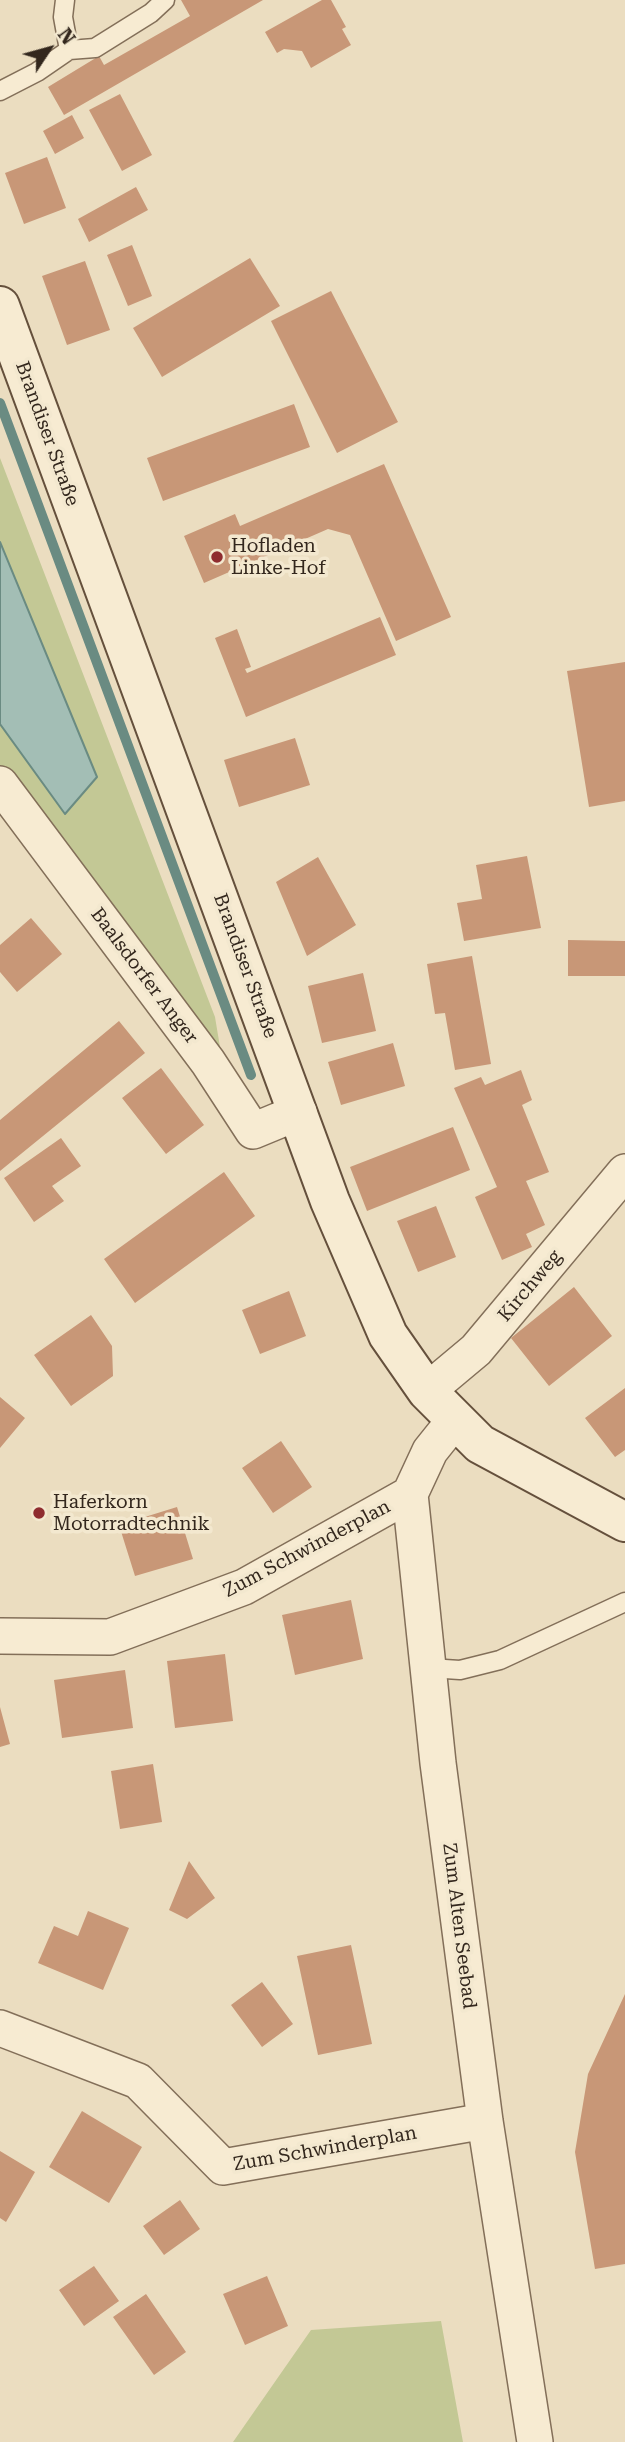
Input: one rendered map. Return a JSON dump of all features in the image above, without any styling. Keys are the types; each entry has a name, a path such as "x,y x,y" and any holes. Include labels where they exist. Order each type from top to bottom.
{"street":[{"name":"Brandiser Straße","path":"0,306 7,351 299,1112 330,1201 388,1335 427,1391 454,1421 480,1444 625,1522"},
{"name":"Baalsdorfer Anger","path":"0,784 208,1062 253,1131 299,1112"},
{"name":"Kirchweg","path":"427,1391 476,1350 625,1172"},
{"path":"410,1494 430,1451 454,1421"},
{"name":"Zum Schwinderplan","path":"0,1636 110,1637 244,1587 410,1494"},
{"name":"Zum Alten Seebad","path":"410,1494 438,1763 485,2121 535,2442"},
{"name":"Zum Schwinderplan","path":"0,2028 138,2081 223,2167 485,2121"}],"lane":[{"path":"65,0 64,17 69,50"},
{"path":"0,91 37,72 69,50 95,48 152,13 164,0"},
{"path":"429,1668 460,1670 500,1660 625,1602"}],"green space":[{"path":"0,458 215,1017 220,1047 0,792"},
{"path":"441,2321 463,2442 233,2442 311,2330"}],"water":[{"path":"0,542 97,777 65,814 0,724"}],"building":[{"path":"181,0 263,0 64,115 48,87 99,56 104,65 190,16"},
{"path":"322,0 331,0 346,27 342,29 351,45 311,68 302,51 284,49 277,53 265,32"},
{"path":"120,94 152,155 122,171 89,110"},
{"path":"72,115 84,138 55,154 43,131"},
{"path":"47,157 66,208 24,224 5,173"},
{"path":"136,187 148,210 89,242 78,219"},
{"path":"132,245 152,296 128,306 107,255"},
{"path":"250,258 280,306 162,377 133,328"},
{"path":"85,261 110,330 67,345 42,276"},
{"path":"331,291 398,422 337,453 271,321"},
{"path":"294,404 310,447 163,501 147,458"},
{"path":"384,464 451,617 396,641 350,535 328,529 204,583 184,536 235,514 240,526"},
{"path":"380,617 396,655 246,717 215,638 237,629 251,667 245,669 247,673"},
{"path":"625,662 625,801 589,807 567,671"},
{"path":"295,738 310,785 239,807 224,760"},
{"path":"527,856 541,928 464,941 457,903 482,899 476,865"},
{"path":"318,857 356,925 307,956 276,882"},
{"path":"31,918 62,954 17,992 0,972 0,945"},
{"path":"568,940 625,941 625,976 568,976"},
{"path":"472,956 491,1064 455,1070 445,1013 435,1014 427,964"},
{"path":"363,973 376,1031 322,1043 308,986"},
{"path":"119,1021 145,1053 0,1171 0,1120"},
{"path":"393,1043 405,1086 341,1105 328,1062"},
{"path":"161,1068 204,1125 166,1154 122,1098"},
{"path":"521,1070 532,1100 522,1105 549,1172 526,1181 545,1225 526,1234 532,1247 502,1260 475,1197 497,1187 454,1088 481,1077 485,1085"},
{"path":"453,1127 470,1170 367,1211 350,1167"},
{"path":"61,1138 81,1166 52,1186 64,1201 34,1222 4,1178"},
{"path":"224,1172 255,1216 135,1303 104,1259"},
{"path":"436,1206 456,1257 418,1272 397,1221"},
{"path":"574,1287 612,1336 549,1386 511,1338"},
{"path":"289,1291 306,1336 260,1354 242,1310"},
{"path":"91,1315 112,1346 113,1376 71,1406 34,1355"},
{"path":"625,1388 625,1450 615,1457 585,1418"},
{"path":"0,1397 25,1418 0,1448"},
{"path":"281,1441 312,1487 273,1513 242,1468"},
{"path":"177,1507 193,1559 135,1576 119,1525"},
{"path":"351,1600 363,1659 295,1675 282,1615"},
{"path":"225,1654 233,1721 175,1728 167,1661"},
{"path":"125,1670 133,1728 62,1738 54,1680"},
{"path":"0,1707 10,1744 0,1747"},
{"path":"153,1764 162,1822 120,1829 111,1771"},
{"path":"189,1861 215,1898 187,1919 169,1910"},
{"path":"88,1911 129,1928 103,1990 38,1963 54,1926 78,1936"},
{"path":"351,1945 372,2044 318,2055 297,1956"},
{"path":"262,1982 293,2024 262,2047 231,2005"},
{"path":"625,1994 625,2264 595,2269 575,2152 588,2074"},
{"path":"82,2111 142,2147 109,2203 49,2167"},
{"path":"0,2151 35,2172 6,2222 0,2218"},
{"path":"180,2200 200,2229 164,2255 143,2226"},
{"path":"94,2266 119,2301 84,2326 59,2290"},
{"path":"267,2276 288,2326 245,2345 223,2294"},
{"path":"146,2294 186,2352 154,2375 113,2317"}],"waterway":[{"path":"0,403 251,1075"}],"place":[{"name":"Hofladen Linke-Hof","path":"217,557"},
{"name":"Haferkorn Motorradtechnik","path":"39,1513"}]}
